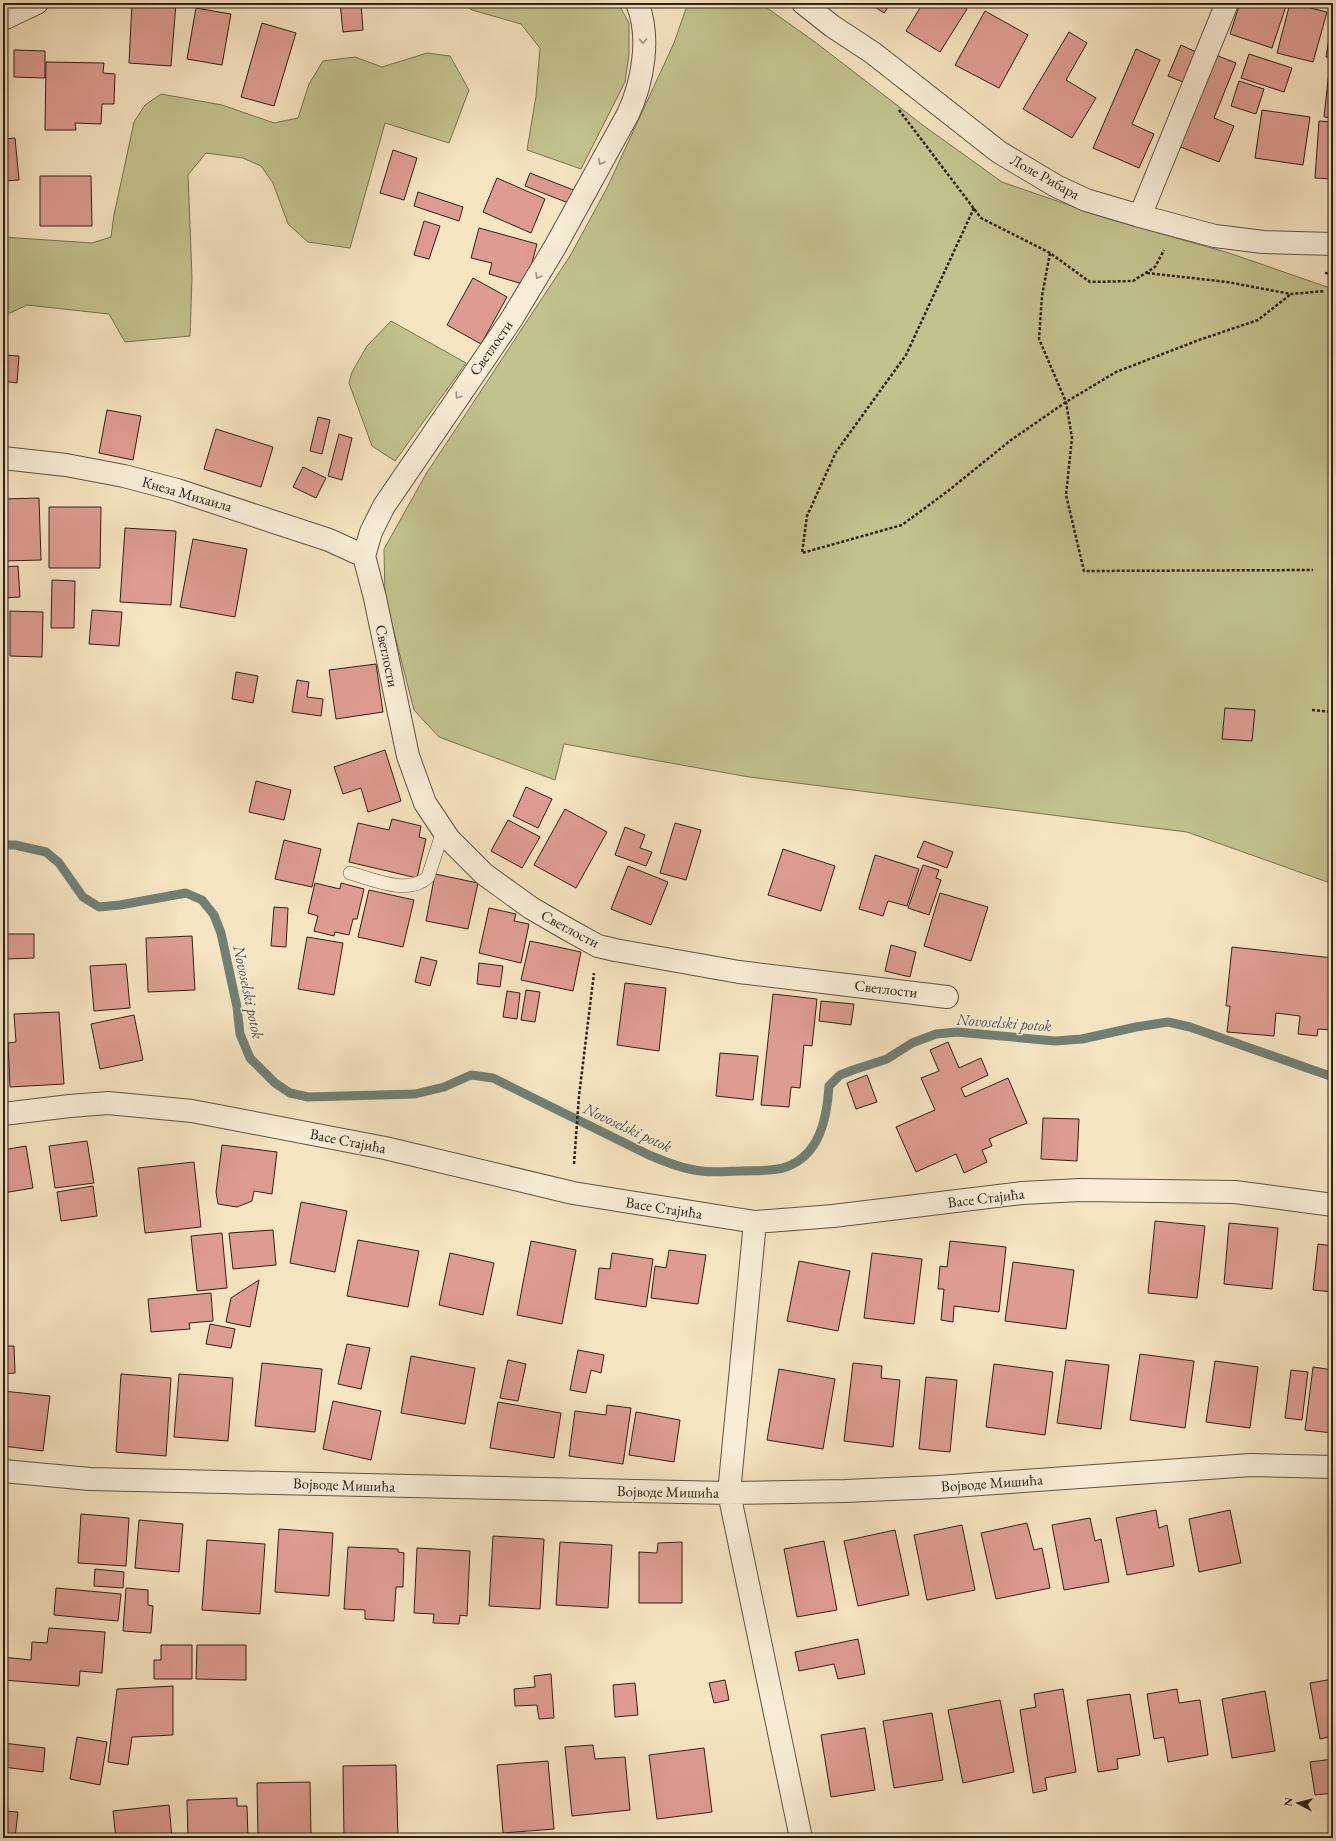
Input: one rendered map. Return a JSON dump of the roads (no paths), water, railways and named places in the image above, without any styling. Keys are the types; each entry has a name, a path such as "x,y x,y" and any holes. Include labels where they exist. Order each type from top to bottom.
{"street":[{"path":"3,20 37,3"},
{"name":"Светлости","path":"637,3 643,29 643,50 635,97 628,114 555,247 514,314 384,506 371,532 364,556 375,598 408,756 425,803 449,839 484,874 531,908 598,946 739,972 947,997"},
{"name":"Лоле Рибара","path":"803,3 832,26 873,53 974,134 999,152 1056,186 1086,200 1215,236 1263,242 1333,244"},
{"path":"1140,216 1227,3"},
{"name":"Кнеза Михаила","path":"3,458 66,465 124,476 177,490 329,540 364,556"},
{"name":"Васе Стајића","path":"3,1114 70,1106 108,1104 192,1112 385,1148 573,1193 755,1222 833,1216 1022,1193 1073,1190 1235,1192 1333,1205"},
{"path":"755,1222 728,1493 801,1838"},
{"name":"Војводе Мишића","path":"3,1472 90,1479 728,1493 845,1492 1244,1466 1333,1467"}],"lane":[{"path":"350,873 397,885 412,885 423,882 428,877 443,831"}],"waterway":[{"name":"Novoselski potok","path":"3,845 15,845 46,852 59,863 83,897 99,907 120,905 186,893 202,900 214,915 221,933 237,1007 240,1034 250,1058 275,1083 290,1093 308,1097 415,1094 444,1087 471,1075 493,1078 649,1155 688,1169 706,1172 769,1170 781,1169 798,1161 807,1154 820,1134 826,1110 829,1086 840,1075 887,1059 912,1043 936,1034 957,1032 1055,1041 1082,1039 1136,1027 1168,1022 1190,1027 1333,1077"}]}
